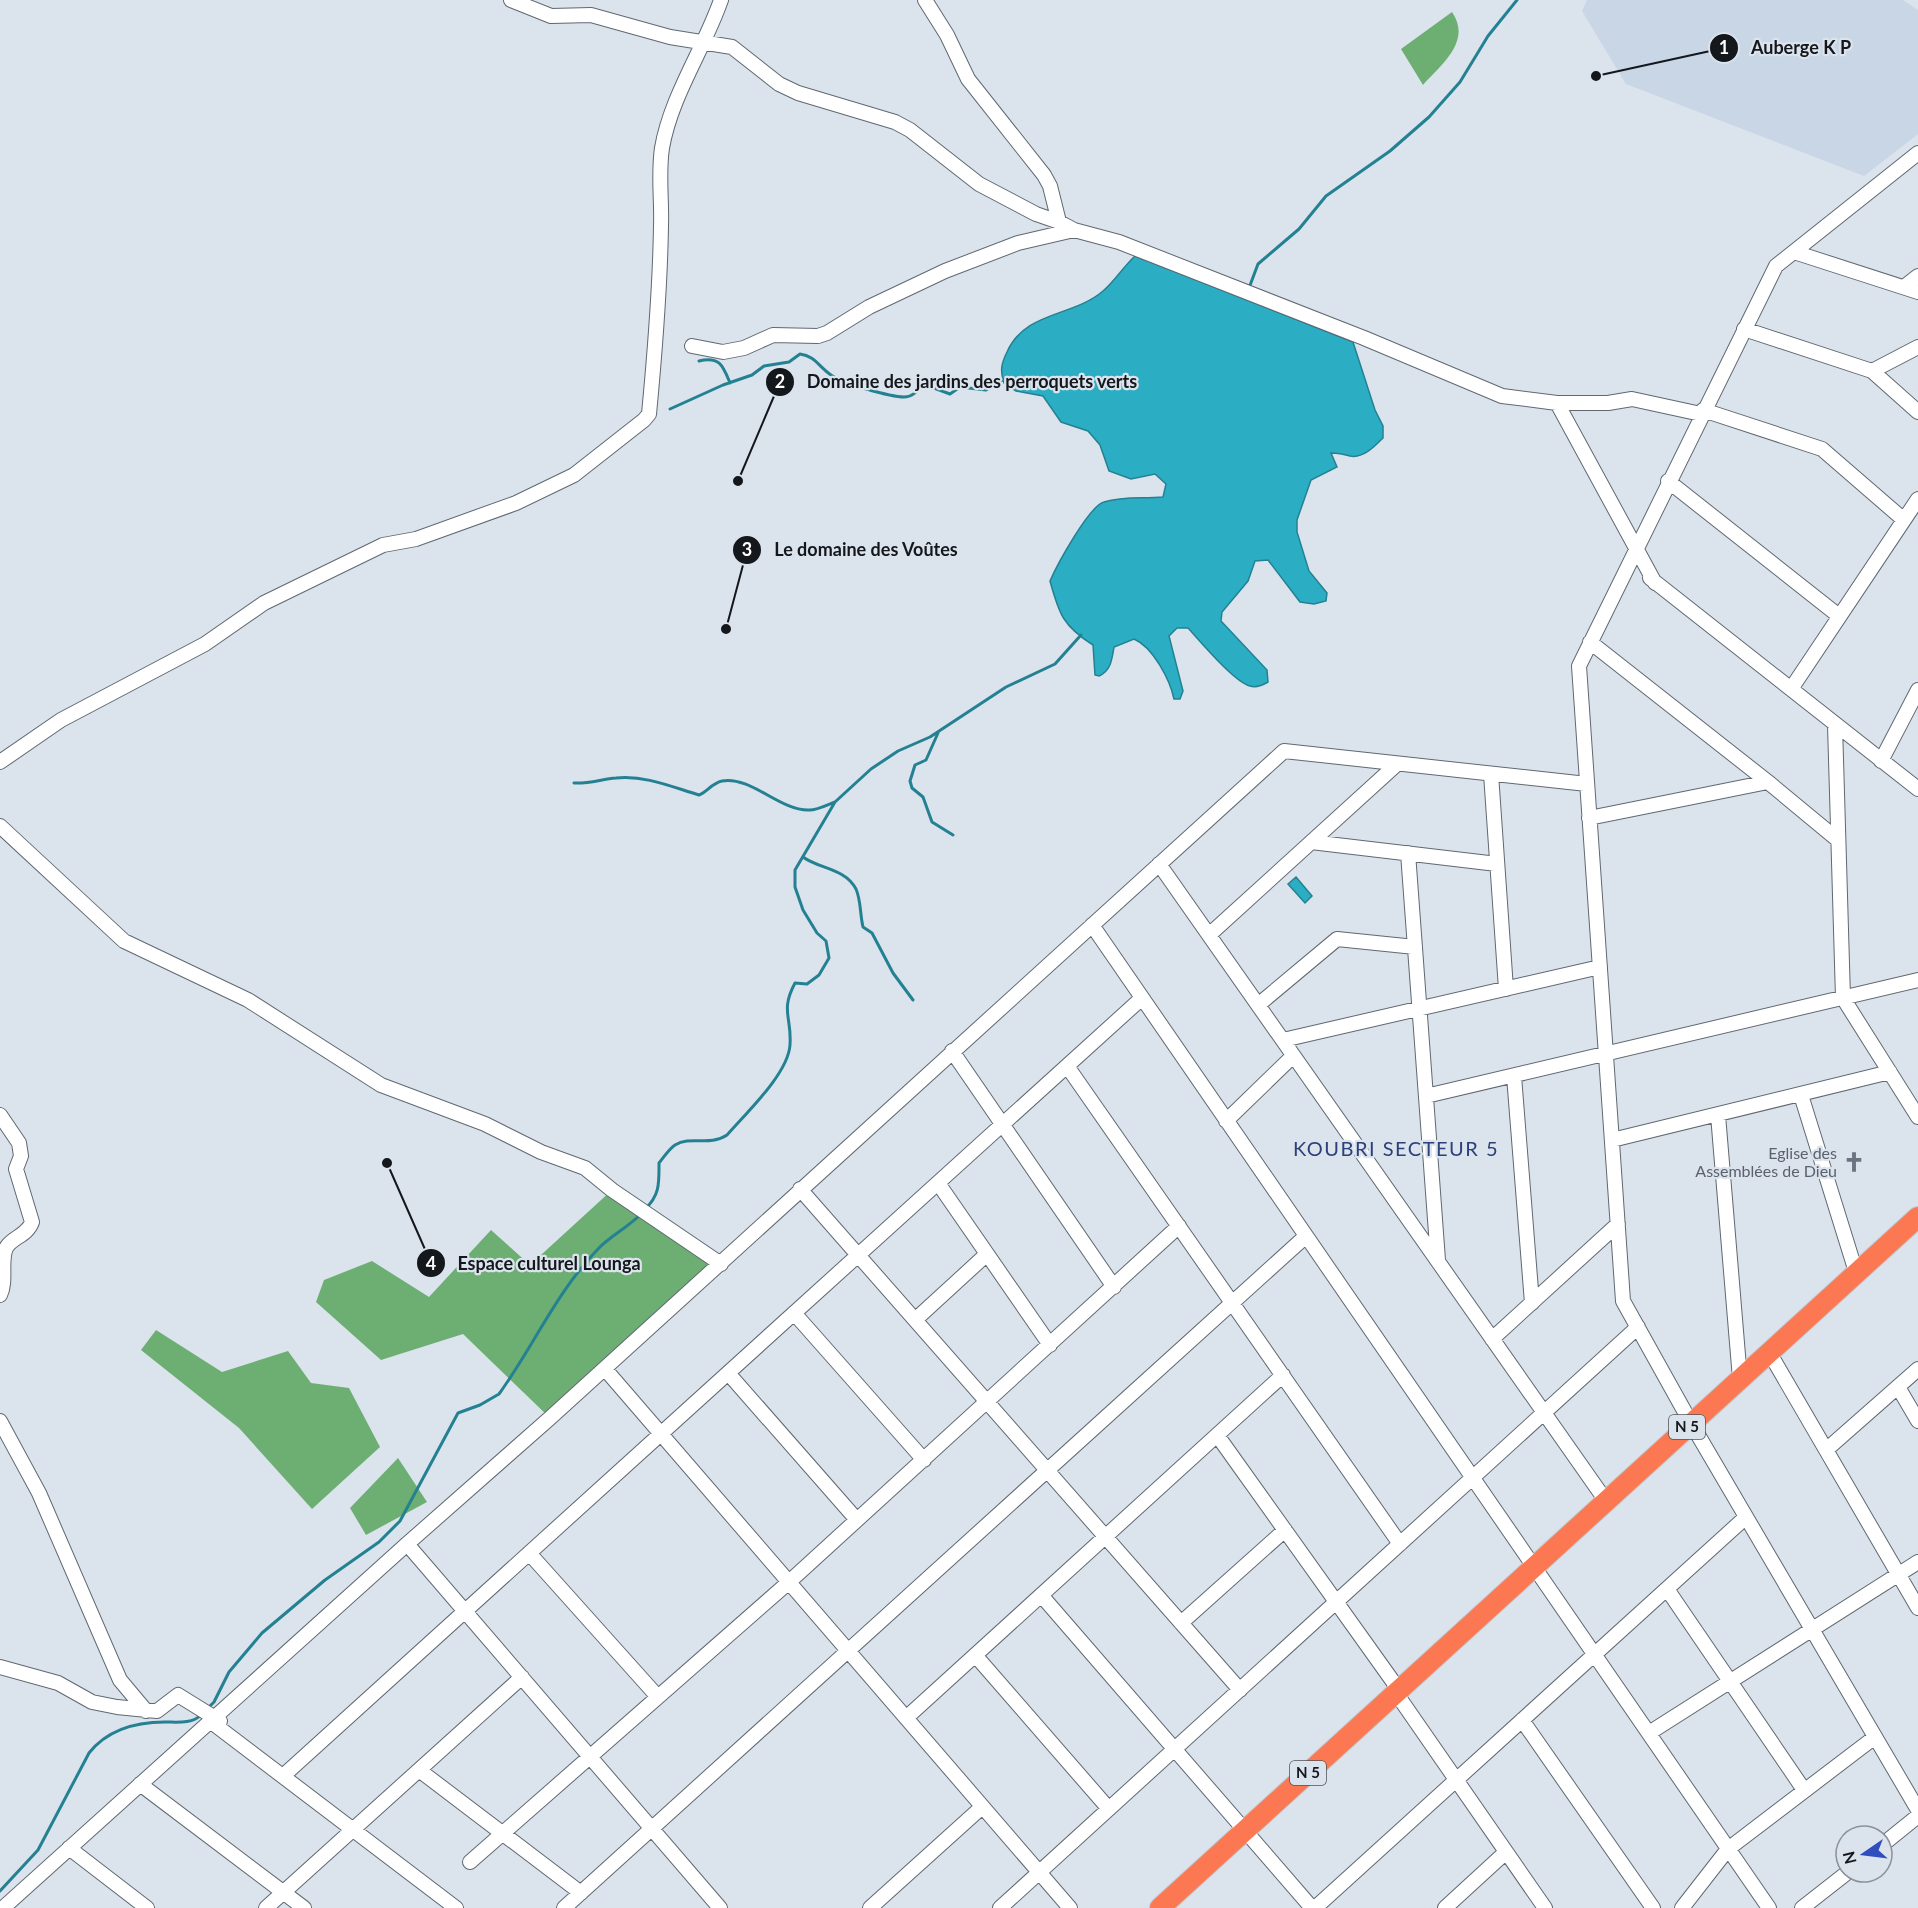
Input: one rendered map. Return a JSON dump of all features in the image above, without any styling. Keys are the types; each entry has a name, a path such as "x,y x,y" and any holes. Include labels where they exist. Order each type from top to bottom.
{"highway":[{"name":"N 5","path":"1160,1908 1918,1217"}],"street":[{"path":"511,0 551,16 591,15 670,37 732,47 779,84 798,93 895,122 910,130 979,184 1036,214 1074,230 1119,242 1364,338 1502,396 1557,403 1608,403 1632,399 1702,412 1822,449 1904,520"},
{"path":"0,762 61,720 205,644 264,603 383,544 416,539 516,503 574,475 644,420 649,414 654,357 662,227 662,148 721,0"},
{"path":"925,0 947,35 968,79 1044,175 1050,186 1059,222"},
{"path":"1918,153 1776,266 1668,481 1579,666 1623,1301 1691,1423 1918,1810"},
{"path":"692,346 723,352 744,348 773,335 818,336 945,271 1018,243 1074,230"},
{"path":"1794,252 1918,292"},
{"path":"1904,287 1918,276"},
{"path":"1744,329 1872,371 1918,412"},
{"path":"1872,371 1918,347"},
{"path":"1557,403 1574,430 1632,556 1655,583 1918,789"},
{"path":"1668,481 1839,616"},
{"path":"1791,689 1918,499"},
{"path":"1590,642 1838,840"},
{"path":"1881,760 1918,690"},
{"path":"1835,725 1843,998 1918,1117"},
{"path":"3,1908 605,1369 800,1189 1284,751 1587,784"},
{"path":"1209,935 1397,764"},
{"path":"1491,774 1506,989"},
{"path":"1589,818 1768,782"},
{"path":"0,826 124,941 248,1000 381,1085 485,1124 542,1152 585,1168 612,1190 721,1264"},
{"path":"1311,842 1497,864"},
{"path":"1408,853 1438,1262"},
{"path":"1159,864 1606,1501"},
{"path":"1092,925 1769,1908"},
{"path":"1258,1005 1336,939 1415,947"},
{"path":"1283,1040 1600,968"},
{"path":"1426,1096 1918,980"},
{"path":"283,1776 1142,998"},
{"path":"952,1051 1114,1287"},
{"path":"1226,1121 1293,1056"},
{"path":"1067,1066 1400,1544"},
{"path":"1612,1140 1890,1072"},
{"path":"1514,1076 1532,1303"},
{"path":"1801,1095 1856,1272"},
{"path":"0,1115 19,1143 21,1156 16,1169 32,1222 30,1229 7,1246 4,1251 0,1295"},
{"path":"1718,1115 1740,1379"},
{"path":"938,1183 1050,1345"},
{"path":"800,1189 1240,1690"},
{"path":"1492,1339 1618,1224"},
{"path":"470,1863 789,1582 1179,1226"},
{"path":"564,1908 1306,1236"},
{"path":"915,1320 987,1254"},
{"path":"794,1313 924,1460"},
{"path":"1000,1908 1638,1327"},
{"path":"1769,1352 1918,1608"},
{"path":"605,1369 1070,1908"},
{"path":"1826,1450 1918,1369"},
{"path":"728,1373 857,1520"},
{"path":"906,1718 1283,1375"},
{"path":"1898,1387 1918,1421"},
{"path":"0,1421 39,1492 120,1680 147,1710"},
{"path":"1218,1435 1398,1691 1456,1780 1545,1908"},
{"path":"1041,1595 1314,1908 1746,1517"},
{"path":"1181,1623 1285,1530"},
{"path":"407,1544 720,1908"},
{"path":"529,1553 658,1697"},
{"path":"1648,1733 1918,1562"},
{"path":"1667,1589 1804,1790"},
{"path":"975,1655 1109,1809"},
{"path":"0,1667 58,1683 92,1702 157,1711 166,1707 178,1695 456,1908"},
{"path":"266,1908 522,1677"},
{"path":"1522,1720 1653,1908"},
{"path":"1682,1908 1728,1849 1875,1737"},
{"path":"419,1770 581,1893"},
{"path":"140,1784 304,1908"},
{"path":"870,1908 982,1807"},
{"path":"1894,1835 1918,1816"},
{"path":"69,1848 142,1907"},
{"path":"1445,1908 1506,1852"},
{"path":"1802,1908 1834,1883"}],"shaded area":[{"path":"1587,0 1903,0 1918,10 1918,134 1864,176 1626,84 1582,11"}],"green space":[{"path":"1452,12 1459,33 1457,42 1446,60 1423,85 1401,49"},
{"path":"612,1190 721,1264 550,1418 463,1334 381,1360 316,1302 324,1280 372,1261 429,1297 491,1230 530,1265"},
{"path":"156,1330 222,1372 288,1351 311,1383 349,1388 380,1447 312,1509 239,1428 141,1350"},
{"path":"398,1458 427,1502 366,1535 350,1508"}],"water":[{"path":"1135,256 1353,342 1375,410 1383,426 1383,438 1364,454 1350,456 1331,453 1337,467 1311,480 1297,520 1297,532 1309,571 1327,593 1326,601 1314,604 1300,602 1268,560 1255,561 1248,581 1222,612 1221,621 1267,670 1268,682 1259,686 1250,686 1235,677 1188,628 1177,628 1169,636 1183,691 1180,699 1174,699 1165,674 1154,656 1134,639 1114,647 1108,668 1103,674 1095,675 1093,645 1069,625 1060,611 1053,592 1050,581 1054,573 1074,537 1098,506 1104,502 1119,499 1163,497 1166,484 1155,474 1131,479 1109,471 1100,445 1088,431 1061,422 1043,396 1016,391 1004,383 1002,364 1015,339 1025,329 1091,299 1103,291"},
{"path":"1296,877 1312,896 1305,903 1288,884"}],"waterway":[{"path":"1249,288 1258,264 1299,229 1326,196 1390,151 1429,117 1460,82 1488,36 1517,0"},
{"path":"670,409 723,385 752,375 764,366 789,362 800,354 813,359 827,372 845,382 904,397 915,393 923,384 950,394 960,387 986,390 1006,378"},
{"path":"699,361 716,361 730,383"},
{"path":"645,1209 656,1194 659,1183 659,1163 671,1149 681,1142 714,1140 727,1135 765,1093 782,1068 790,1045 787,1008 795,983 807,984 819,975 829,958 826,941 817,933 803,910 795,887 795,870 835,802 871,769 898,751 930,737 1006,687 1055,664 1081,635"},
{"path":"938,733 926,760 915,765 910,781 912,788 923,797 932,822 953,835"},
{"path":"574,783 637,778 699,795 718,782 733,781 744,783 797,809 814,810 835,802"},
{"path":"803,857 839,873 851,882 858,893 863,927 872,933 893,973 913,1000"},
{"path":"208,1708 214,1702 229,1672 262,1633 325,1580 379,1542 400,1521 458,1413 480,1405 499,1394 583,1265 602,1245 641,1214"},
{"path":"0,1891 38,1850 89,1753 96,1745 113,1733 133,1725 189,1721 201,1715"}],"place":[{"name":"Auberge K P","path":"1596,76"},
{"name":"Domaine des jardins des perroquets verts","path":"738,481"},
{"name":"Le domaine des Voûtes","path":"726,629"},
{"name":"Eglise des Assemblées de Dieu","path":"1854,1162"},
{"name":"Espace culturel Lounga","path":"387,1163"}],"district":[{"name":"KOUBRI SECTEUR 5","path":"1396,1149"}]}
